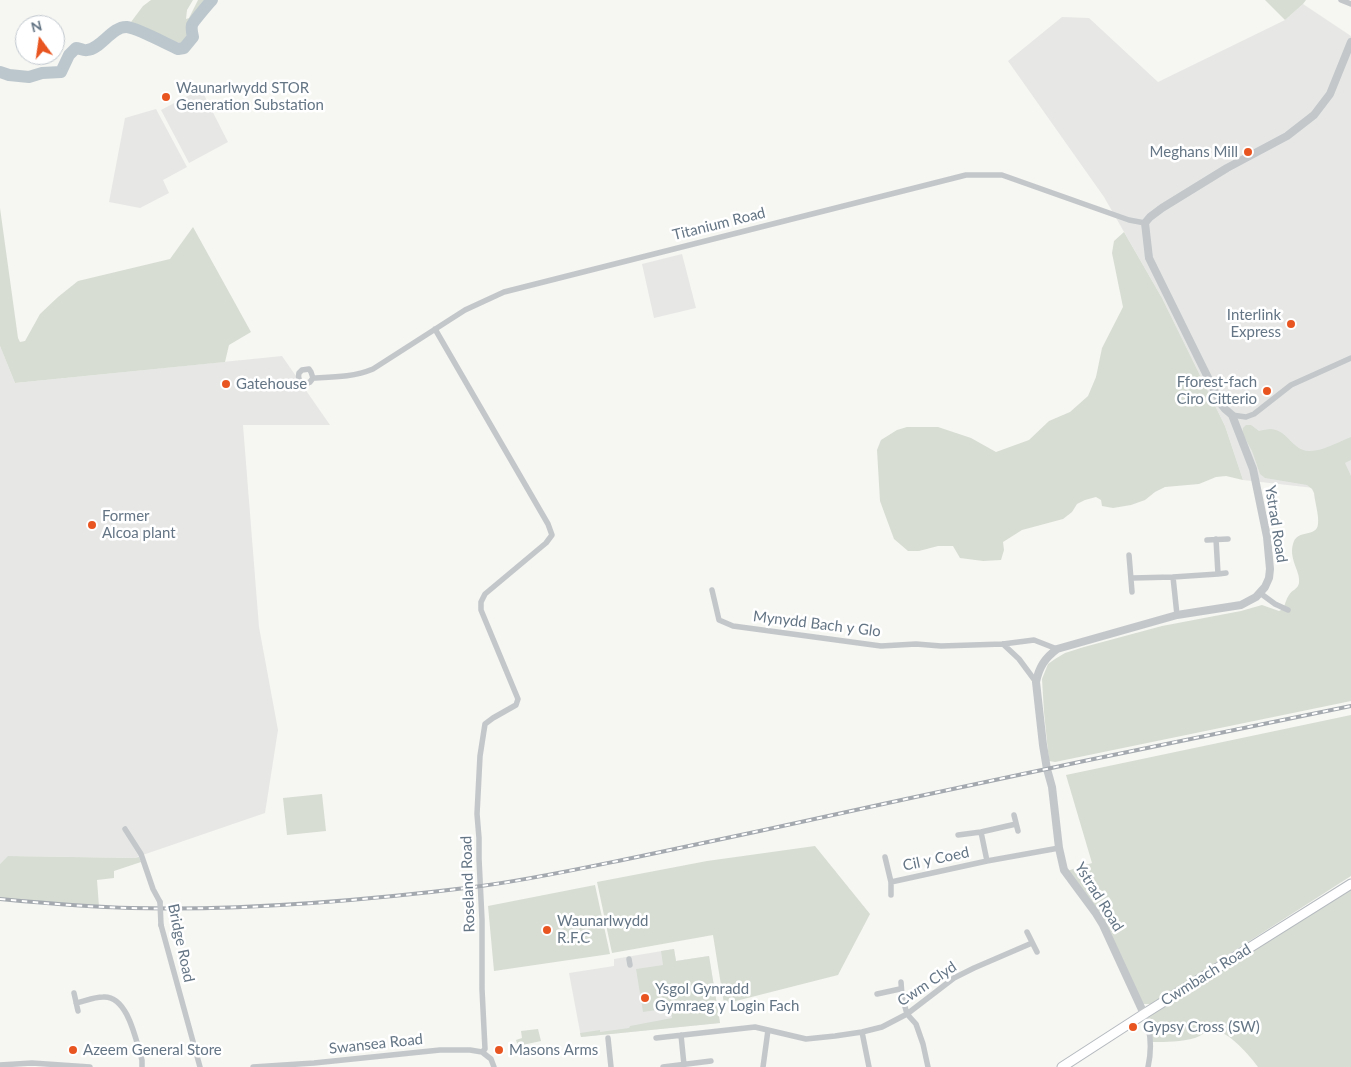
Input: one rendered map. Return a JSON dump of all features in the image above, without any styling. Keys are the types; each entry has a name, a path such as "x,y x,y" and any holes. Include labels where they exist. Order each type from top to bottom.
{"main road":[{"name":"Cwmbach Road","path":"1062,1067 1351,884"}],"street":[{"path":"1341,0 1351,4"},
{"path":"1145,223 1162,208 1227,168 1287,136 1314,115 1330,94 1351,42"},
{"name":"Titanium Road","path":"313,378 349,376 365,372 465,310 504,292 966,175 1002,175 1129,220 1145,223"},
{"name":"Ystrad Road","path":"1145,223 1149,258 1225,410 1232,415 1253,469 1267,537 1270,569 1269,578 1260,593"},
{"name":"Roseland Road","path":"435,329 548,524 552,535 546,544 485,594 481,602 481,610 518,699 516,705 485,724 480,756 477,814 485,1049 482,1052"},
{"path":"1232,415 1246,417 1254,414 1291,385 1351,358"},
{"path":"1216,539 1218,574"},
{"path":"1208,540 1228,539"},
{"path":"1129,555 1132,592"},
{"path":"1132,578 1226,573"},
{"path":"1173,577 1177,615"},
{"name":"Mynydd Bach y Glo","path":"712,590 719,620 733,626 881,646 1003,644 1034,640 1057,649"},
{"path":"1057,649 1177,615 1241,605 1260,593 1275,604 1288,610"},
{"path":"1003,644 1019,659 1036,682"},
{"name":"Ystrad Road","path":"1057,649 1044,661 1036,682 1043,745 1052,787 1059,848 1064,870 1103,925 1149,1026 1150,1055 1148,1067"},
{"path":"1014,815 1018,831"},
{"name":"Cil y Coed","path":"958,835 1016,824"},
{"name":"Bridge Road","path":"125,828 141,854 153,889 160,902 161,925 200,1067"},
{"name":"Cil y Coed","path":"981,832 987,861"},
{"name":"Cil y Coed","path":"891,882 987,861 1059,848"},
{"name":"Cil y Coed","path":"885,857 891,882 891,895"},
{"path":"1027,932 1037,952"},
{"name":"Cwm Clyd","path":"656,1038 755,1027 806,1039 862,1032 882,1027 907,1014 954,978 1032,943"},
{"path":"877,994 901,986 907,1014 916,1024 928,1067"},
{"path":"74,993 78,1011"},
{"path":"76,1002 105,996 120,1002 126,1012 142,1060 142,1067"},
{"path":"763,1067 768,1030"},
{"path":"862,1032 868,1067"},
{"path":"681,1035 684,1065"},
{"path":"608,1038 606,1047 611,1067"},
{"name":"Swansea Road","path":"253,1067 314,1063 440,1050 482,1052"},
{"path":"482,1052 492,1059 494,1067"},
{"path":"663,1067 710,1061"},
{"path":"0,1065 32,1063 90,1067"}],"shaded area":[{"path":"151,0 193,0 187,10 186,19 189,18 198,0 205,0 190,25 186,40 182,43 172,42 131,22 143,6"},
{"path":"1265,0 1306,0 1285,20"},
{"path":"1303,4 1351,36 1351,494 1243,480 1225,426 1162,298 1104,197 1008,61 1062,17 1089,18 1158,82 1285,20"},
{"path":"201,89 228,142 189,163 161,110"},
{"path":"156,109 187,167 163,180 169,193 140,208 109,202 125,118"},
{"path":"0,208 20,342 25,341 40,314 78,281 170,259 193,227 251,332 229,345 225,362 15,383 0,346"},
{"path":"1124,232 1162,298 1225,426 1243,480 1226,476 1216,477 1199,484 1165,487 1145,500 1113,508 1102,506 1101,500 1096,497 1085,500 1077,504 1072,512 1063,519 1022,530 1003,542 1004,550 1001,560 983,561 960,558 953,546 938,546 919,551 908,551 894,539 880,501 877,450 881,440 897,430 907,427 938,427 971,438 996,452 1029,440 1049,421 1070,412 1088,396 1096,377 1102,348 1123,307 1112,253 1114,241"},
{"path":"682,254 696,308 654,318 642,264"},
{"path":"0,346 15,383 282,356 330,425 243,425 259,627 278,730 265,813 134,858 9,856 0,864"},
{"path":"1246,425 1251,425 1259,431 1277,430 1299,448 1310,451 1331,446 1351,437 1351,460 1345,463 1351,476 1351,701 1055,762 1049,761 1042,679 1048,664 1055,659 1065,653 1084,647 1162,626 1241,611 1262,605 1279,611 1283,609 1290,593 1297,587 1299,578 1293,559 1292,547 1296,538 1315,531 1317,528 1318,517 1314,493 1307,485 1265,478 1260,474 1252,451 1242,433"},
{"path":"1351,715 1351,876 1151,1004 1143,1004 1104,924 1067,871 1092,863 1066,775"},
{"path":"322,794 326,831 287,835 283,798"},
{"path":"815,846 870,914 838,975 724,1004 713,935 612,953 597,882 707,861"},
{"path":"8,856 139,857 141,862 114,871 114,878 97,880 99,907 0,900 0,864"},
{"name":"Waunarlwydd R.F.C","path":"595,885 610,954 494,971 488,906"},
{"path":"1351,888 1351,1067 1258,1067 1232,1039 1219,1031 1213,1030 1190,1039 1174,1042 1152,1042 1148,1017"},
{"name":"Ysgol Gynradd Gymraeg y Login Fach","path":"674,949 676,961 709,956 720,1023 581,1037 569,973 614,966 614,959"},
{"path":"674,949 676,961 709,956 720,1023 581,1037 580,1033 629,1028 630,1026 672,1018 670,1008 643,1012 636,969 663,965 661,951"},
{"path":"538,1029 541,1041 518,1046 516,1040 522,1038 521,1031"}],"waterway":[{"path":"0,72 29,77 42,73 61,72 69,55 76,48 92,49 116,30 127,27 152,36 178,49 184,48 193,37 193,23 212,0"}],"railway":[{"path":"0,899 65,905 174,909 217,908 345,901 495,884 556,874 1017,775 1351,706"}],"place":[{"name":"Waunarlwydd STOR Generation Substation","path":"166,97"},
{"name":"Meghans Mill","path":"1248,152"},
{"name":"Interlink Express","path":"1291,324"},
{"name":"Gatehouse","path":"226,384"},
{"name":"Fforest-fach Ciro Citterio","path":"1267,391"},
{"name":"Former Alcoa plant","path":"92,525"},
{"name":"Waunarlwydd R.F.C","path":"547,930"},
{"name":"Ysgol Gynradd Gymraeg y Login Fach","path":"645,998"},
{"name":"Gypsy Cross (SW)","path":"1133,1027"},
{"name":"Azeem General Store","path":"73,1050"},
{"name":"Masons Arms","path":"499,1050"}]}
